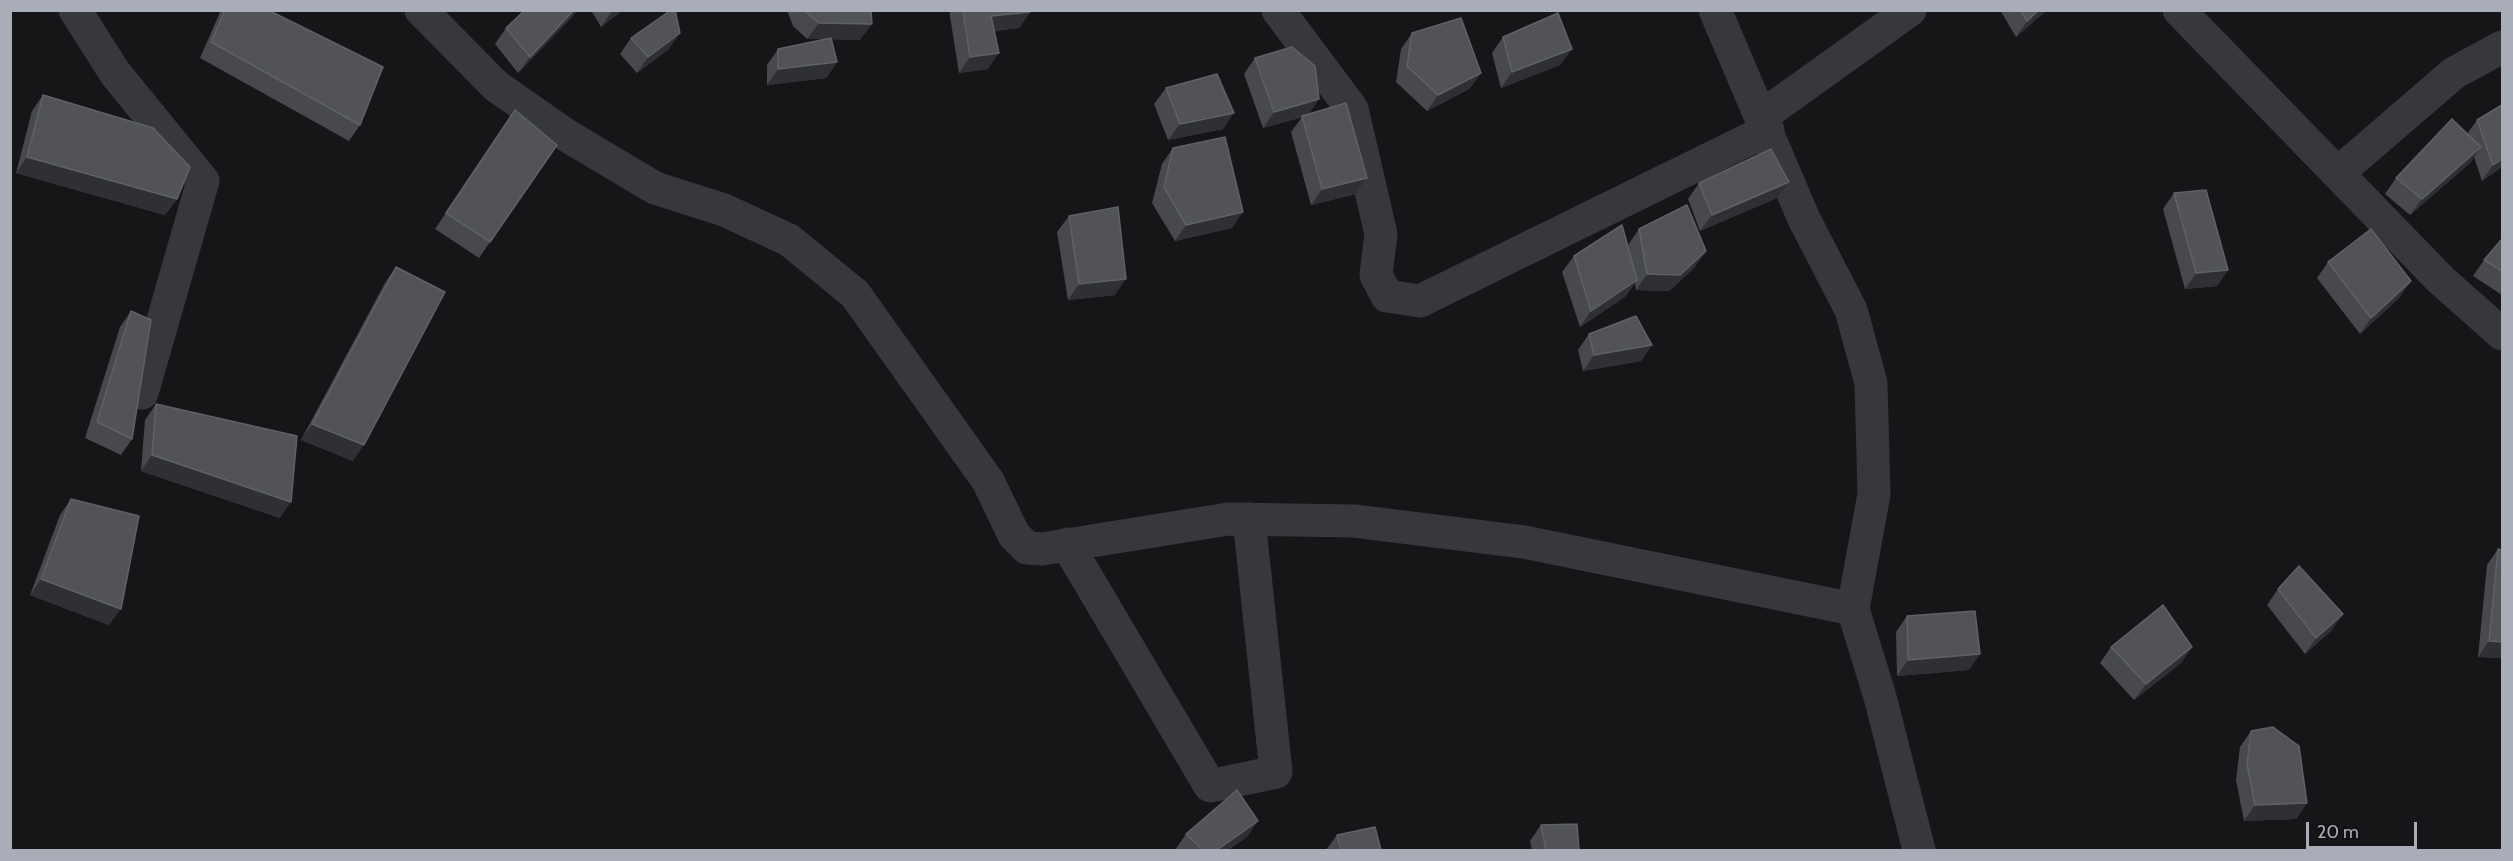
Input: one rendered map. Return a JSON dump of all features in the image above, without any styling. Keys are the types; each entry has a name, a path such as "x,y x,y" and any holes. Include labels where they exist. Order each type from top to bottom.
{"street":[{"path":"75,10 115,73 203,181 142,393"},
{"path":"421,10 495,86 566,135 655,188 724,210 789,240 855,294 988,481 1014,535 1027,548 1228,519 1354,521 1524,542 1853,609"},
{"path":"1278,10 1352,109 1381,234 1376,275 1387,296 1420,300 1765,123 1910,10"},
{"path":"1715,10 1804,219 1851,310 1871,383 1874,494 1853,609 1880,697 1919,850"},
{"path":"2180,10 2441,280 2502,334"},
{"path":"2338,173 2454,73 2502,47"},
{"path":"1067,544 1210,786 1276,772 1249,519"}],"building":[{"path":"225,10 268,10 383,67 360,125 211,42"},
{"path":"525,10 574,10 530,57 506,28"},
{"path":"671,10 675,10 680,33 648,57 631,38"},
{"path":"804,10 871,10 872,24 819,23"},
{"path":"963,10 1029,10 1030,12 991,16 999,53 970,57"},
{"path":"2020,10 2039,10 2027,21"},
{"path":"1558,13 1572,49 1512,72 1503,37"},
{"path":"1461,18 1481,73 1438,95 1407,66 1412,33"},
{"path":"831,38 837,62 778,69 778,49"},
{"path":"1292,47 1315,66 1319,99 1274,112 1255,58"},
{"path":"1217,74 1234,113 1180,124 1166,88"},
{"path":"43,95 153,128 190,167 177,199 27,157"},
{"path":"1346,103 1367,178 1322,189 1302,116"},
{"path":"2502,105 2502,159 2493,165 2477,120"},
{"path":"515,110 557,145 490,242 446,213"},
{"path":"2452,119 2481,147 2422,199 2396,178"},
{"path":"1225,137 1243,212 1186,225 1164,187 1173,148"},
{"path":"1771,149 1789,182 1712,215 1699,183"},
{"path":"2206,190 2228,270 2196,273 2174,193"},
{"path":"1687,205 1706,251 1680,275 1647,274 1639,229"},
{"path":"1118,207 1126,279 1079,284 1069,216"},
{"path":"1622,225 1637,280 1591,311 1574,256"},
{"path":"2371,229 2411,281 2371,318 2328,262"},
{"path":"2502,239 2502,271 2484,260"},
{"path":"396,267 445,292 364,445 312,424"},
{"path":"131,311 151,320 132,439 97,422"},
{"path":"1636,316 1652,345 1594,355 1589,334"},
{"path":"156,404 297,436 291,502 152,455"},
{"path":"71,499 139,516 121,609 41,579"},
{"path":"2498,549 2502,550 2502,642 2489,641"},
{"path":"2299,566 2343,614 2316,638 2278,589"},
{"path":"2163,605 2192,647 2146,684 2111,647"},
{"path":"1975,611 1980,654 1908,660 1907,616"},
{"path":"2273,727 2299,746 2307,803 2255,805 2247,764 2251,731"},
{"path":"1237,790 1258,821 1217,850 1203,850 1186,834"},
{"path":"1577,824 1579,850 1546,850 1541,825"},
{"path":"1375,827 1381,850 1341,850 1337,835"}]}
